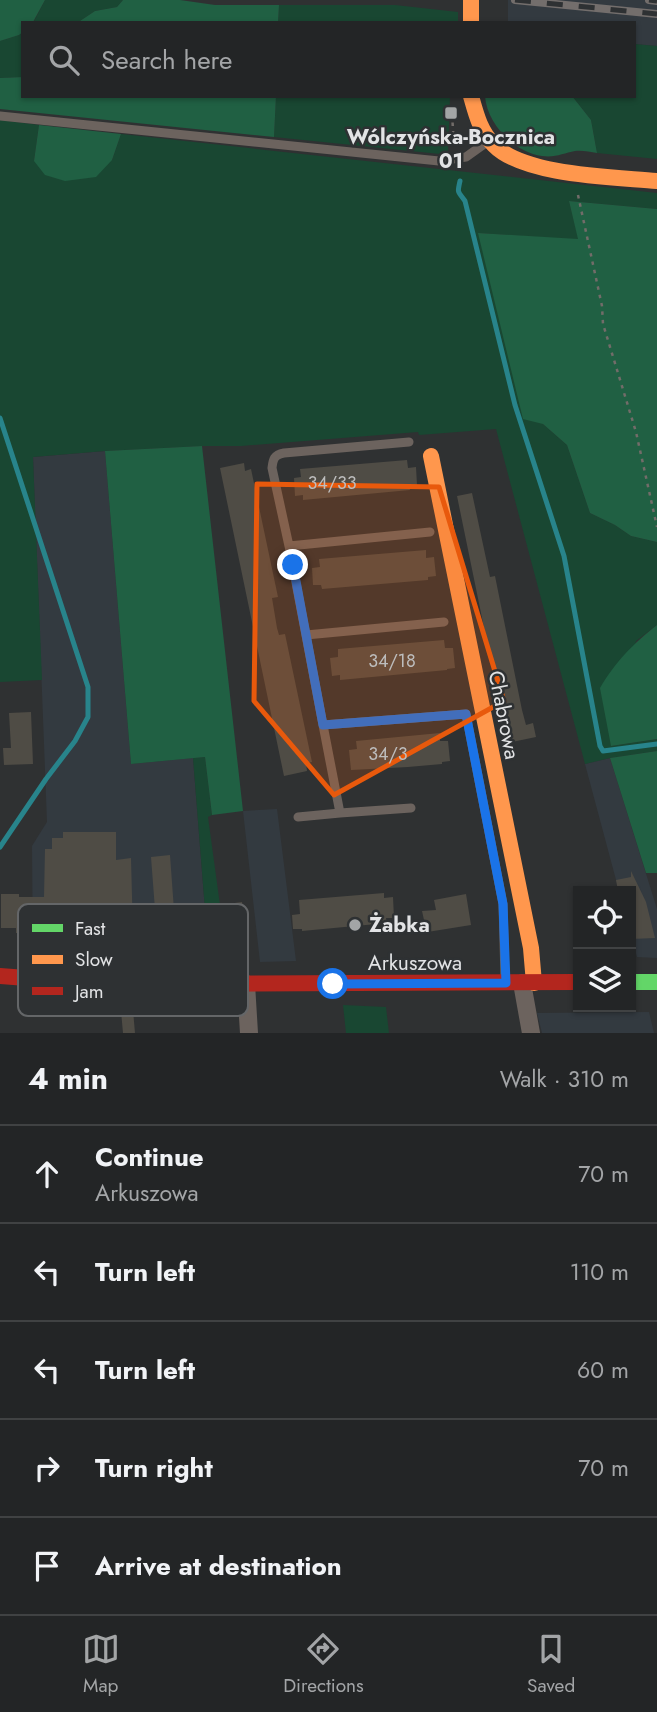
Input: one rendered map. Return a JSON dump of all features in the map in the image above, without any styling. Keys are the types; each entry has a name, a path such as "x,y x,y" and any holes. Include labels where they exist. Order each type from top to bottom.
{"street":[{"path":"471,0 471,21"},
{"path":"471,98 474,114 482,133 504,154 525,164 569,173 657,181"},
{"name":"Chabrowa","path":"431,456 531,948 521,983"},
{"name":"Arkuszowa","path":"0,976 18,977"},
{"name":"Arkuszowa","path":"248,984 573,982"},
{"path":"636,982 657,982"},
{"path":"521,983 531,1033"}],"lane":[{"path":"0,116 439,161 466,157 489,141"},
{"path":"340,813 272,468 273,459 284,453 409,442"},
{"path":"289,546 430,532"},
{"path":"306,635 444,622"},
{"path":"323,725 466,714 521,983"},
{"path":"298,817 411,808"}],"path":[{"path":"452,123 452,160"},
{"path":"569,173 575,184 603,324 636,432 657,527"}],"highlighted area":[{"path":"257,484 439,487 504,701 334,795 254,701"}],"shaded area":[{"path":"508,0 657,0 657,46 636,44 636,21 508,21"},
{"path":"105,451 131,764 193,758 205,904 33,904 32,846 47,822 33,457"},
{"path":"610,758 657,909 657,958 637,957 636,886 618,886 585,764"},
{"path":"277,809 296,961 260,962 243,811"},
{"path":"649,1012 654,1033 542,1033 537,1013"}],"green space":[{"path":"0,0 45,0 34,21 21,21 21,34 0,41"},
{"path":"45,0 123,0 117,7 95,11 80,21 34,21"},
{"path":"123,0 279,5 278,21 80,21 95,11 117,7"},
{"path":"279,5 395,5 458,12 458,21 278,21"},
{"path":"21,34 21,77 0,78 0,41"},
{"path":"636,44 657,46 657,159 597,153 591,120 574,98 636,98"},
{"path":"21,77 21,98 276,98 274,137 0,109 0,78"},
{"path":"276,98 450,98 448,153 274,137"},
{"path":"485,98 574,98 591,120 597,153 578,151 547,156 522,149 504,135 491,117"},
{"path":"0,120 39,125 34,161 112,160 121,134 657,193 657,209 569,201 579,240 479,233 543,424 567,445 590,513 631,536 657,542 657,625 636,641 611,746 657,739 657,751 585,764 496,429 33,457 42,680 0,682"},
{"path":"39,125 121,134 112,160 96,177 65,181 45,175 34,161"},
{"path":"569,201 657,209 657,542 631,536 590,513 567,445 543,424 523,419 478,233 578,239"},
{"path":"202,446 243,811 212,815 205,757 131,764 105,451"},
{"path":"657,625 657,739 611,746 600,688 612,669"},
{"path":"657,751 657,873 646,873 610,758"},
{"path":"205,757 212,815 208,817 220,904 205,904 193,758"},
{"path":"343,1005 386,1007 389,1033 346,1033"}],"building":[{"path":"407,460 408,468 416,467 417,485 409,485 410,490 303,500 303,495 295,496 294,478 301,477 300,469"},
{"path":"244,463 245,471 251,469 278,597 272,598 277,628 279,635 285,634 312,762 306,763 307,771 284,776 220,468"},
{"path":"472,493 490,577 495,576 522,710 526,725 533,723 536,737 512,742 509,729 505,730 457,496"},
{"path":"426,550 426,558 434,557 436,576 428,577 428,580 322,589 321,585 313,585 312,568 320,567 319,559"},
{"path":"444,640 445,648 453,648 455,668 340,680 340,675 332,676 330,658 338,657 338,649"},
{"path":"31,712 33,764 4,765 3,748 11,748 9,713"},
{"path":"440,733 440,741 448,741 450,761 442,764 351,770 349,750 357,749 356,741"},
{"path":"63,832 116,832 116,860 131,858 132,904 18,904 18,933 16,928 1,928 1,894 44,897 45,849 52,849 52,838 63,838"},
{"path":"170,855 174,904 155,904 151,857"},
{"path":"631,871 646,902 655,938 636,939 636,886 617,886 616,880 631,877"},
{"path":"384,893 384,898 393,897 394,918 386,918 387,923 302,931 293,929 292,915 300,914 299,900"},
{"path":"466,894 471,925 415,934 413,922 424,920 422,911 436,910 434,900"},
{"path":"121,1016 134,1016 135,1033 123,1033"}],"waterway":[{"path":"460,181 459,192 465,201 515,405 564,556 600,746 603,751 657,744"},
{"path":"0,418 88,687 88,717 75,741 0,847"}],"railway":[{"path":"515,0 657,14"},
{"path":"649,0 657,1"}],"traffic: fast":[{"path":"636,982 657,982"}],"traffic: slow":[{"path":"471,0 471,21"},
{"path":"472,98 485,134 508,155 548,169 657,181"},
{"path":"431,456 531,948 534,983"}],"traffic: jam":[{"path":"0,976 18,977"},
{"path":"248,984 573,982"}],"place":[{"name":"Wólczyńska-Bocznica 01","path":"451,113"},
{"name":"Żabka","path":"355,925"}],"route":[{"path":"293,565 323,725 466,714 503,904 506,983 333,984"}]}
